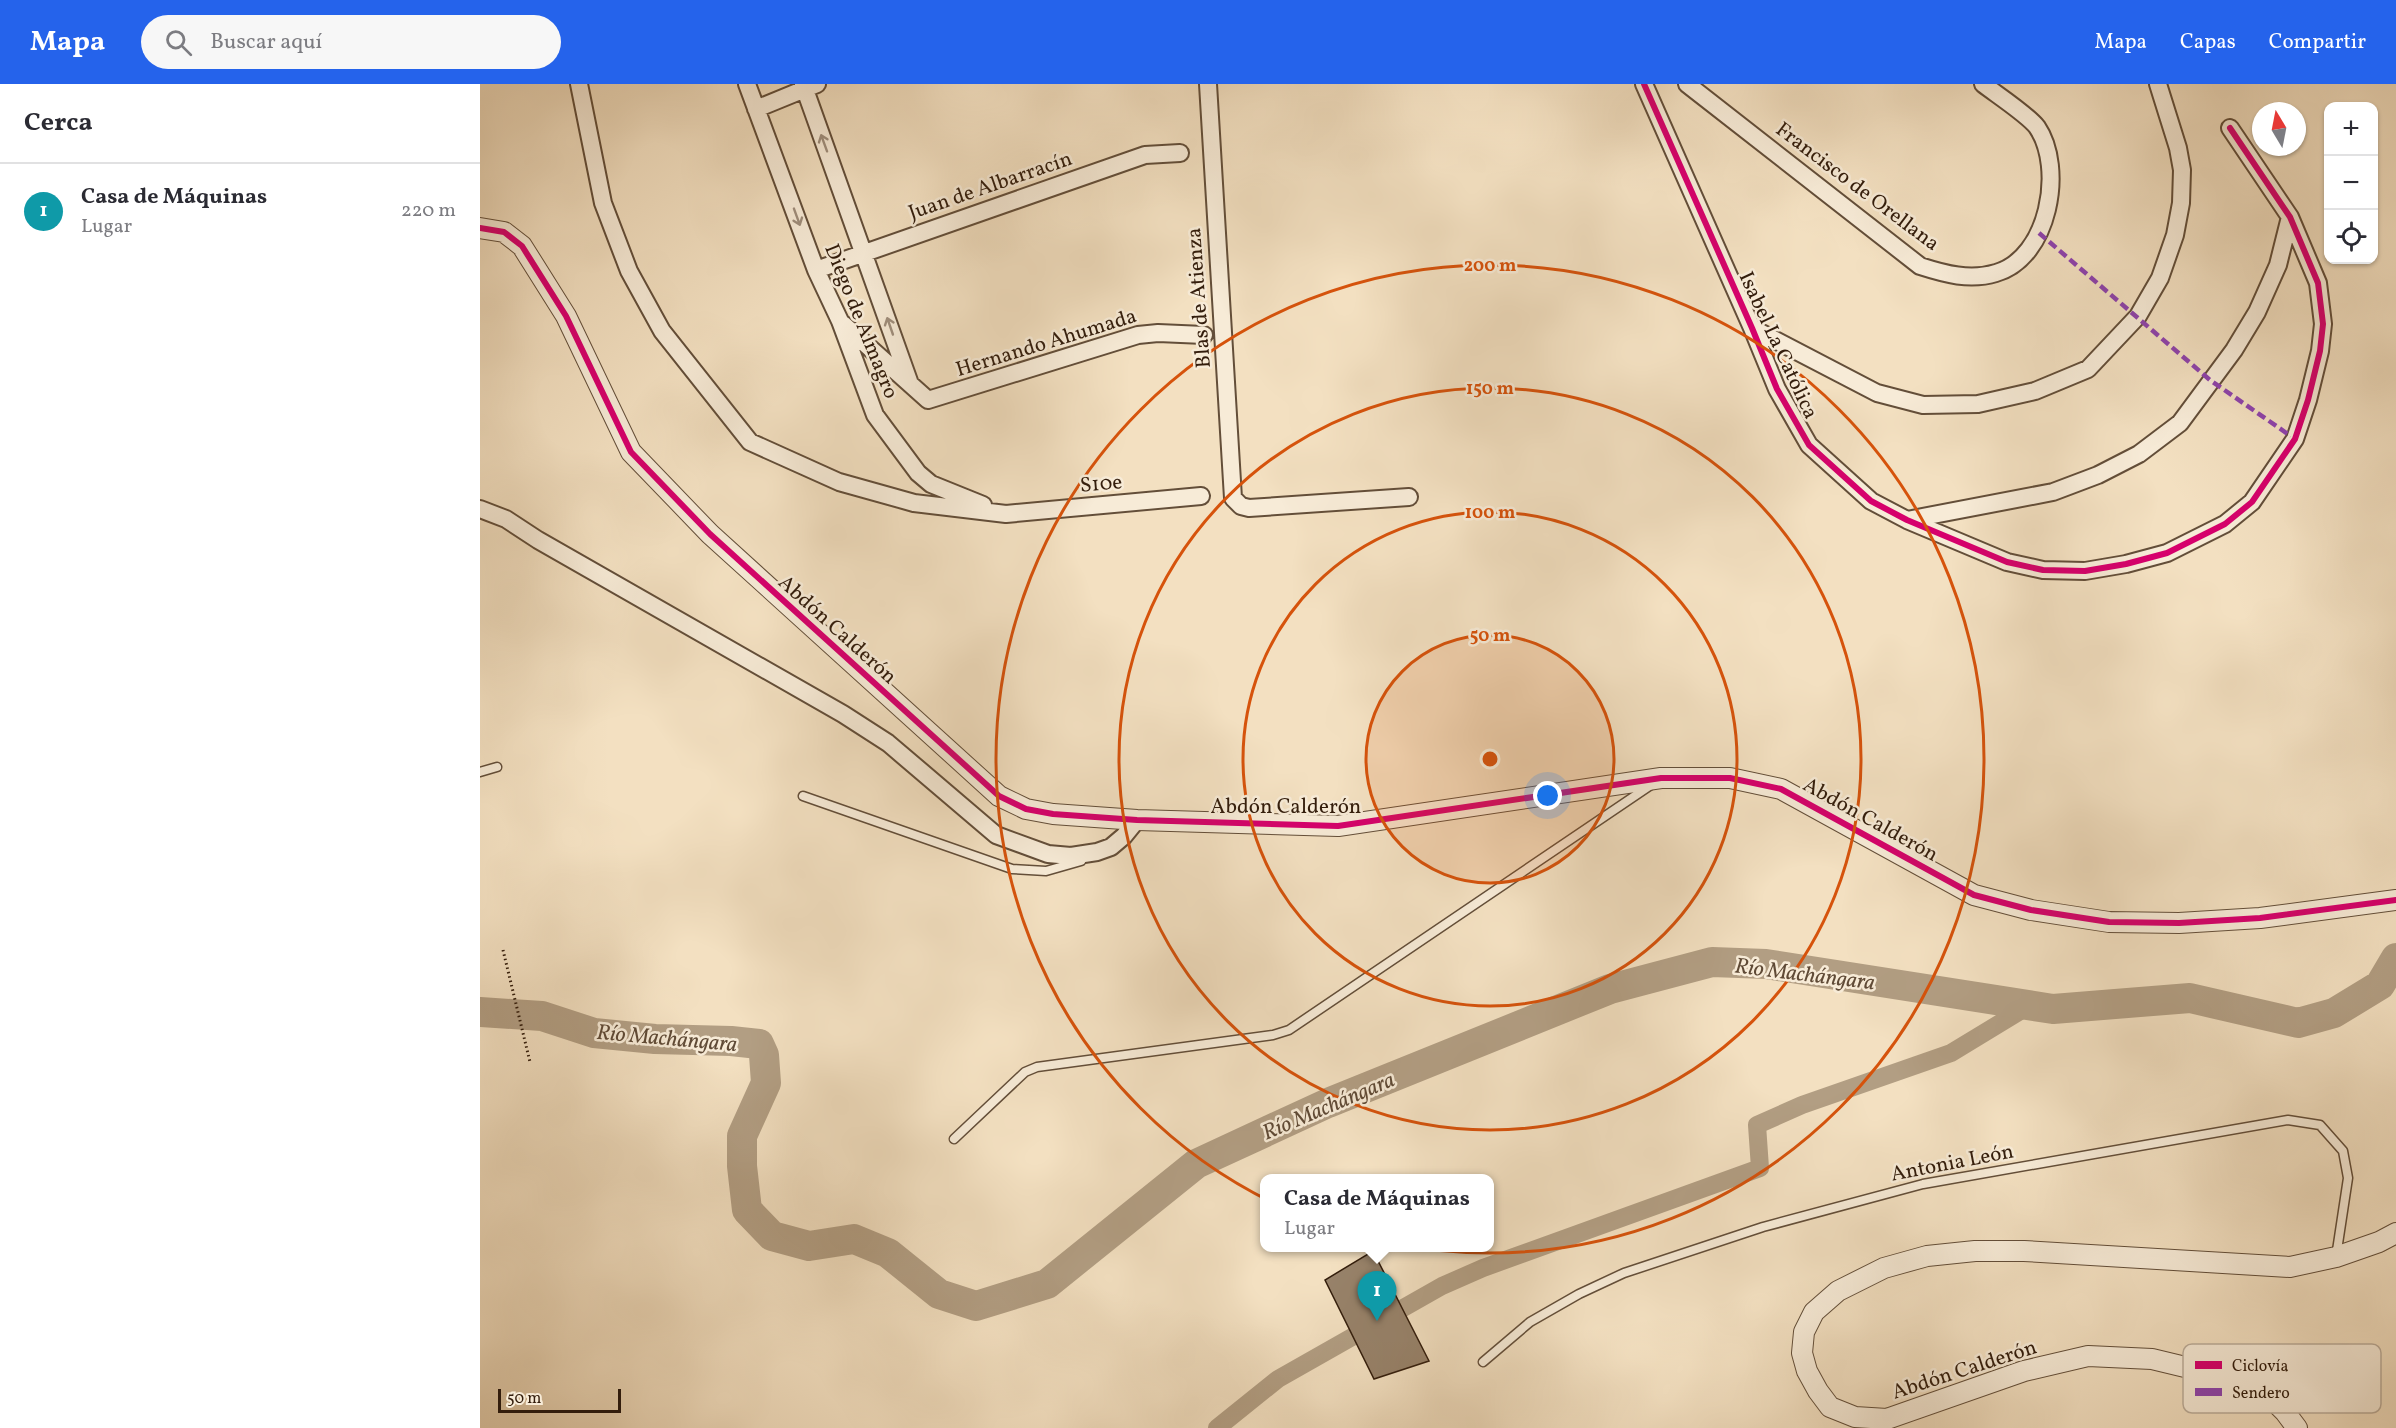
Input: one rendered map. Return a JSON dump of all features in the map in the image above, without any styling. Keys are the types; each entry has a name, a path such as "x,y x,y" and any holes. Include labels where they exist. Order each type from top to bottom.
{"street":[{"path":"579,84 603,203 629,271 662,331 750,442 839,482 914,503 1006,514"},
{"name":"Diego de Almagro","path":"747,84 816,270 840,321 875,415 918,473 931,484 1006,514"},
{"name":"Blas de Atienza","path":"1208,84 1233,498 1240,506 1249,508 1409,497"},
{"name":"Isabel La Católica","path":"1644,84 1777,389 1809,445 1871,501 1907,520 2007,562 2043,570 2085,571 2126,564 2167,553 2225,524 2252,502 2295,439 2308,400 2320,351 2323,324 2318,283 2290,217 2230,128"},
{"name":"Francisco de Orellana","path":"1687,84 1920,266 1948,275 1972,277 1998,273 2016,262 2030,247 2039,232 2050,202 2051,180 2046,148 2036,126 1983,84"},
{"path":"1752,328 1877,393 1923,405 1978,404 2035,391 2088,369 2138,316 2160,278 2175,235 2181,203 2181,170 2178,148 2158,84"},
{"path":"756,109 808,86"},
{"name":"Diego de Almagro","path":"808,86 909,381"},
{"name":"Juan de Albarracín","path":"816,270 1145,155 1180,153"},
{"path":"1907,520 2053,492 2098,475 2139,454 2180,423 2234,350 2257,312 2278,266 2290,217"},
{"name":"Abdón Calderón","path":"480,228 504,232 522,246 566,316 631,452 710,534 990,789 1026,809 1053,814 1137,820 1338,826 1661,778 1730,778 1781,789 1974,895 2031,910 2109,922 2179,923 2260,918 2396,900"},
{"name":"Hernando Ahumada","path":"840,321 909,381 923,397 935,400 1138,335 1158,333 1204,335"},
{"name":"S10e","path":"1006,514 1201,496"},
{"path":"480,509 506,519 548,546 843,714 888,743 996,835 1048,854 1071,856 1097,852 1111,847 1125,836 1137,820"},
{"name":"Abdón Calderón","path":"2183,1366 2152,1359 2088,1356 2024,1371 1887,1419 1855,1417 1830,1407 1807,1371 1802,1353 1804,1332 1814,1312 1838,1291 1884,1268 1927,1256 1975,1251 2024,1251 2290,1267 2336,1257 2379,1242 2396,1233"},
{"name":"Abdón Calderón","path":"2286,1413 2297,1428"}],"lane":[{"path":"480,772 497,767"},
{"path":"954,1139 1025,1072 1037,1067 1273,1035 1289,1030 1661,778"},
{"path":"803,796 1012,869 1046,871 1077,863 1097,852"},
{"name":"Antonia León","path":"1483,1362 1530,1322 1579,1294 1624,1273 1763,1227 1923,1184 2288,1120 2320,1125 2343,1151 2348,1178 2336,1257"}],"path":[{"path":"503,950 530,1062"}],"building":[{"path":"1374,1252 1429,1361 1374,1379 1325,1280"}],"waterway":[{"name":"Río Machángara","path":"480,1012 542,1016 594,1033 655,1039 759,1044 764,1055 766,1083 742,1136 742,1166 747,1210 772,1236 809,1246 854,1239 888,1253 939,1294 976,1306 1047,1284 1196,1164 1328,1103 1610,989 1712,962 1766,964 2053,1009 2190,998 2298,1023 2334,1013 2380,985 2396,958"},
{"path":"1217,1428 1278,1379 1442,1286 1483,1268 1760,1168 1757,1125 1802,1105 1951,1053 2030,1005"}],"marked path":[{"path":"2039,233 2210,380 2295,439"}],"cycle path":[{"path":"1644,84 1777,389 1809,445 1871,501 1907,520 2007,562 2043,570 2085,571 2126,564 2167,553 2225,524 2252,502 2295,439 2308,400 2320,351 2323,324 2318,283 2290,217 2230,128"},
{"path":"480,228 504,232 522,246 566,316 631,452 710,534 999,796 1026,809 1053,814 1137,820 1338,826 1661,778 1730,778 1781,789 1974,895 2031,910 2109,922 2179,923 2260,918 2396,900"}],"place":[{"name":"Casa de Máquinas","path":"1377,1321"}]}
